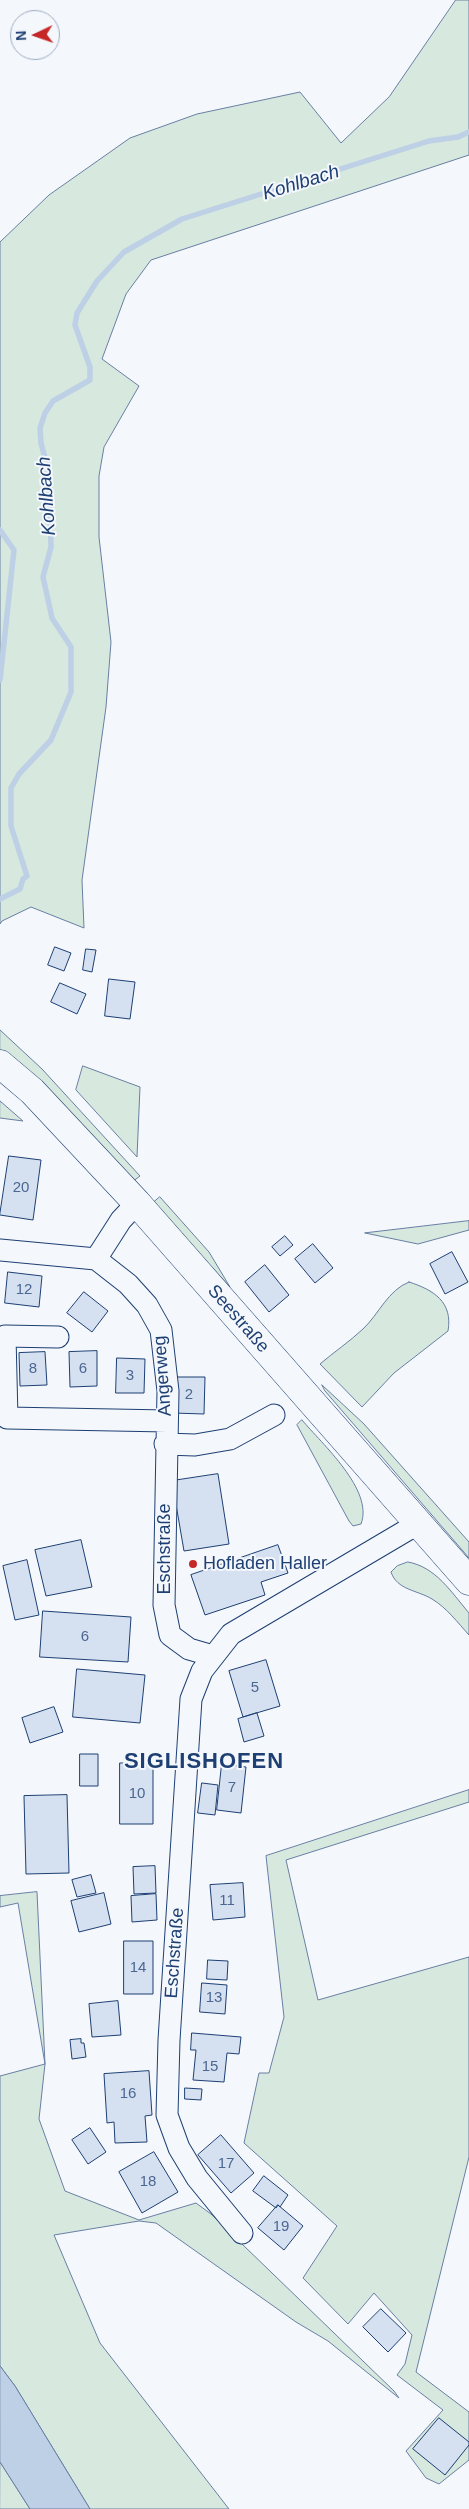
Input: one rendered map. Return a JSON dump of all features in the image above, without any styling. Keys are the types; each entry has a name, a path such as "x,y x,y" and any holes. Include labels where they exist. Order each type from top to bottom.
{"main road":[{"name":"Seestraße","path":"0,1064 32,1090 137,1204 469,1581"}],"street":[{"path":"0,1250 96,1259 121,1220 137,1204"},
{"name":"Angerweg","path":"96,1259 128,1284 147,1306 162,1330 168,1391 166,1444"},
{"path":"58,1336 4,1336 7,1418 166,1420"},
{"path":"166,1444 195,1445 230,1439 274,1415"},
{"name":"Eschstraße","path":"166,1444 164,1605 170,1635 189,1650 213,1656"},
{"name":"Eschstraße","path":"242,2233 197,2178 179,2148 167,2115 169,2040 191,1699 202,1671 230,1634 419,1523"}],"shaded area":[{"path":"456,0 469,0 469,155 151,260 126,294 102,359 139,386 104,447 99,476 99,537 111,642 106,707 82,880 84,928 31,907 2,921 0,924 0,242 49,195 130,138 197,114 300,92 341,143 389,97"},
{"path":"0,1030 42,1069 140,1176 132,1182 0,1053"},
{"path":"83,1066 140,1087 137,1157 76,1090"},
{"path":"0,1101 23,1121 0,1118"},
{"path":"160,1197 209,1252 230,1287 153,1203"},
{"path":"469,1221 469,1230 418,1244 365,1233"},
{"path":"409,1282 434,1293 440,1299 448,1312 448,1331 394,1373 362,1407 320,1364 363,1329 389,1296"},
{"path":"322,1385 364,1424 469,1542 469,1558 325,1391"},
{"path":"302,1420 333,1454 353,1482 360,1497 363,1511 361,1524 353,1526 349,1521 297,1425"},
{"path":"408,1562 427,1569 442,1581 456,1597 469,1613 469,1635 443,1607 426,1596 398,1583 391,1572 397,1566"},
{"path":"469,1790 469,1802 286,1860 318,2000 469,1957 469,2157 416,2372 469,2412 469,2460 439,2484 426,2478 406,2451 443,2410 397,2375 405,2364 412,2335 374,2293 348,2324 303,2278 337,2226 244,2143 259,2073 269,2073 284,2017 266,1856"},
{"path":"37,1892 45,2064 18,1903 0,1907 0,1896"},
{"path":"45,2064 39,2119 65,2191 139,2220 196,2203 211,2214 394,2391 399,2398 328,2341 296,2322 156,2223 139,2221 54,2235 100,2343 229,2509 90,2509 15,2386 0,2366 0,2076"},
{"path":"0,2462 30,2509 0,2509"}],"water":[{"path":"0,2366 15,2386 90,2509 30,2509 0,2462"}],"building":[{"path":"55,947 71,953 64,971 48,965"},
{"path":"86,949 96,950 92,972 83,970"},
{"path":"109,979 135,982 130,1019 105,1016"},
{"path":"60,983 86,994 77,1014 51,1002"},
{"path":"9,1156 41,1160 33,1220 0,1215"},
{"path":"285,1236 293,1245 280,1256 272,1247"},
{"path":"313,1244 333,1268 315,1283 295,1259"},
{"path":"452,1252 468,1282 445,1294 430,1264"},
{"path":"265,1265 289,1295 269,1312 245,1282"},
{"path":"8,1272 42,1276 39,1307 5,1303"},
{"path":"84,1292 108,1311 92,1332 67,1313"},
{"path":"97,1351 97,1386 70,1387 69,1352"},
{"path":"45,1352 47,1385 20,1386 19,1353"},
{"path":"117,1358 145,1359 144,1393 116,1393"},
{"path":"174,1377 205,1377 204,1414 173,1413"},
{"path":"218,1474 229,1544 184,1551 172,1481"},
{"path":"81,1540 92,1587 46,1596 35,1550"},
{"path":"278,1545 288,1573 261,1582 265,1595 205,1615 191,1575"},
{"path":"27,1560 39,1615 15,1620 3,1566"},
{"path":"43,1611 131,1617 128,1662 40,1657"},
{"path":"266,1660 280,1706 243,1717 229,1671"},
{"path":"77,1669 145,1675 140,1723 73,1717"},
{"path":"54,1707 63,1732 30,1743 22,1718"},
{"path":"257,1713 264,1736 244,1742 238,1719"},
{"path":"80,1754 98,1754 98,1786 80,1786"},
{"path":"120,1763 153,1763 153,1824 120,1824"},
{"path":"222,1764 246,1767 241,1813 217,1810"},
{"path":"202,1783 218,1785 215,1815 198,1813"},
{"path":"67,1795 69,1873 26,1874 24,1796"},
{"path":"155,1866 156,1893 134,1894 133,1867"},
{"path":"91,1875 96,1893 77,1897 72,1880"},
{"path":"243,1883 245,1917 213,1920 210,1885"},
{"path":"104,1893 111,1924 79,1932 71,1901"},
{"path":"156,1894 157,1920 132,1922 131,1896"},
{"path":"124,1941 153,1941 153,1994 124,1994"},
{"path":"208,1960 228,1961 227,1980 207,1979"},
{"path":"202,1983 227,1985 225,2014 200,2012"},
{"path":"118,2001 121,2035 92,2037 89,2004"},
{"path":"192,2033 241,2037 239,2054 227,2053 224,2082 193,2080 196,2050 191,2050"},
{"path":"81,2039 81,2043 84,2043 86,2057 72,2059 70,2040"},
{"path":"149,2071 152,2115 145,2116 147,2142 115,2143 114,2122 107,2123 104,2074"},
{"path":"185,2088 202,2089 201,2100 185,2099"},
{"path":"90,2128 106,2152 88,2164 72,2140"},
{"path":"221,2135 254,2173 231,2193 198,2155"},
{"path":"154,2152 178,2192 142,2213 119,2172"},
{"path":"264,2176 288,2195 280,2207 278,2205 276,2208 253,2191"},
{"path":"278,2205 303,2226 284,2250 258,2228"},
{"path":"381,2309 406,2333 388,2352 363,2327"},
{"path":"439,2418 469,2442 469,2445 445,2475 413,2449"}],"waterway":[{"name":"Kohlbach","path":"0,899 20,889 23,879 27,876 11,826 11,788 19,774 51,740 71,692 71,647 52,618 43,577 51,547 49,473 41,443 40,428 45,413 53,401 90,380 90,367 75,325 77,313 97,281 124,252 182,219 429,141 458,137 469,132"},
{"path":"0,530 14,550 0,680"}],"place":[{"name":"Hofladen Haller","path":"193,1564"}],"district":[{"name":"SIGLISHOFEN","path":"204,1762"}]}
